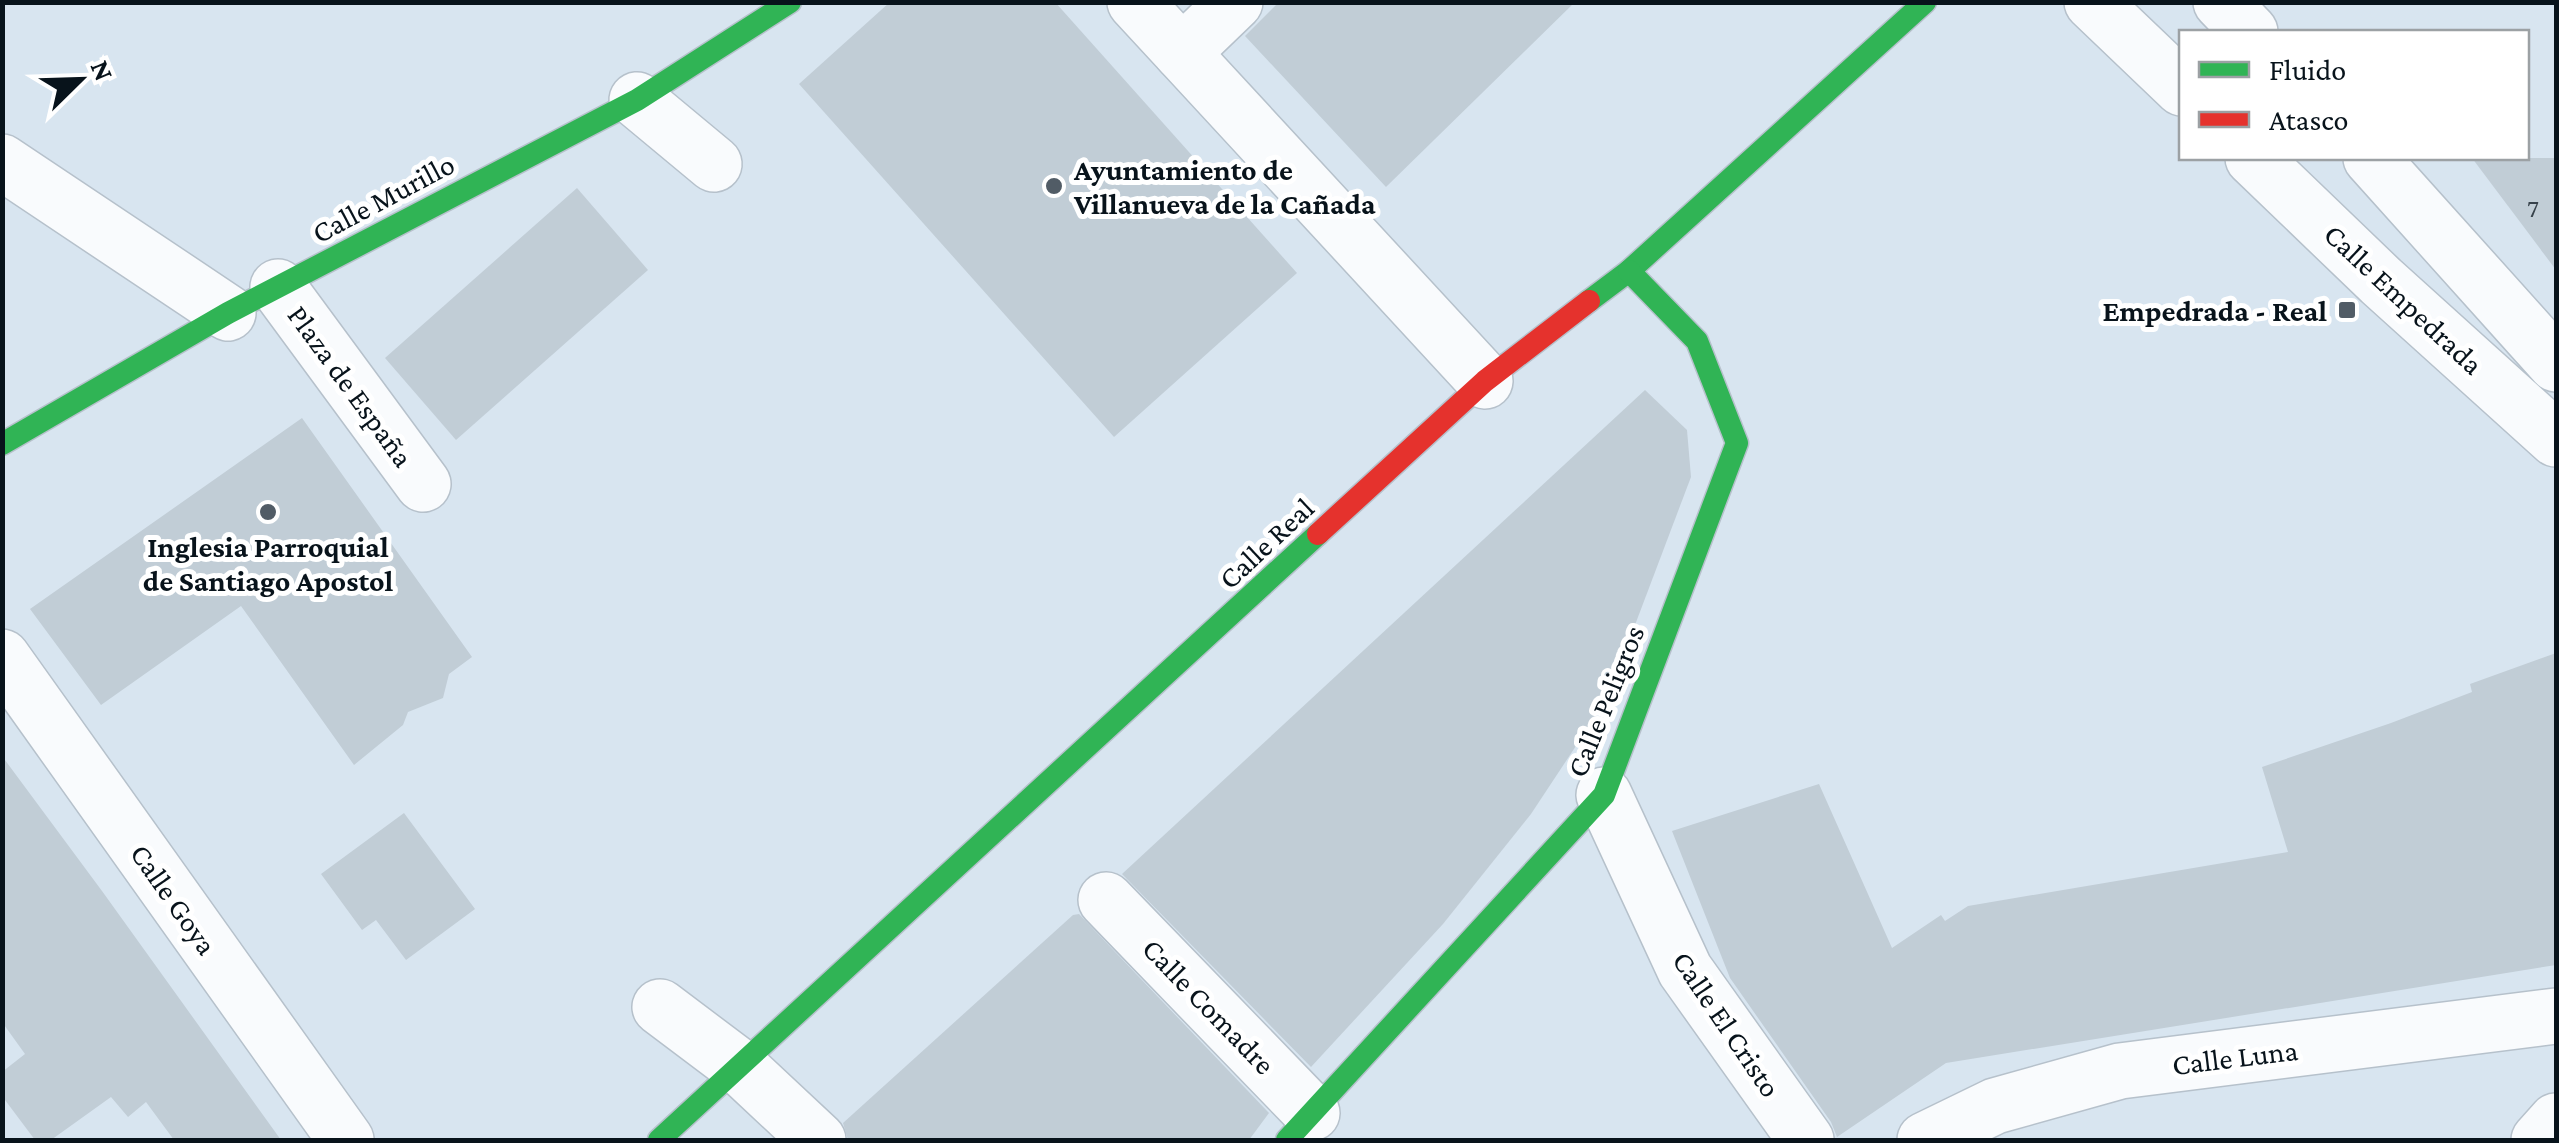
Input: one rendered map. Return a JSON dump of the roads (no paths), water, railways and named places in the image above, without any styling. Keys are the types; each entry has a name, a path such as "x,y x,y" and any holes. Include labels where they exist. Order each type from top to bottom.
{"street":[{"name":"Calle Murillo","path":"2,444 228,313 638,100 790,2"},
{"path":"1135,2 1485,381"},
{"path":"1182,52 1235,2"},
{"name":"Calle Real","path":"659,1140 1485,381 1628,272 1925,2"},
{"path":"2092,2 2179,85"},
{"path":"2221,2 2248,30"},
{"path":"638,100 714,164"},
{"name":"Calle Empedrada","path":"2255,160 2381,282 2556,438"},
{"name":"Calle Empedrada","path":"2374,160 2556,364"},
{"path":"2,162 228,313"},
{"name":"Calle Peligros","path":"1300,1127 1604,795 1737,443 1697,341 1628,272"},
{"name":"Plaza de España","path":"278,287 424,484"},
{"name":"Calle Goya","path":"2,657 346,1140"},
{"name":"Calle El Cristo","path":"1604,795 1686,970 1806,1140"},
{"name":"Calle Comadre","path":"1106,900 1300,1127"},
{"path":"660,1007 741,1068 818,1140"},
{"name":"Calle Luna","path":"1925,1140 1995,1106 2120,1071 2556,1016"},
{"path":"2539,1140 2556,1121"}],"place":[{"name":"Ayuntamiento de Villanueva de la Cañada","path":"1054,186"},
{"name":"Empedrada - Real","path":"2347,310"},
{"name":"Inglesia Parroquial de Santiago Apostol","path":"268,512"}]}
